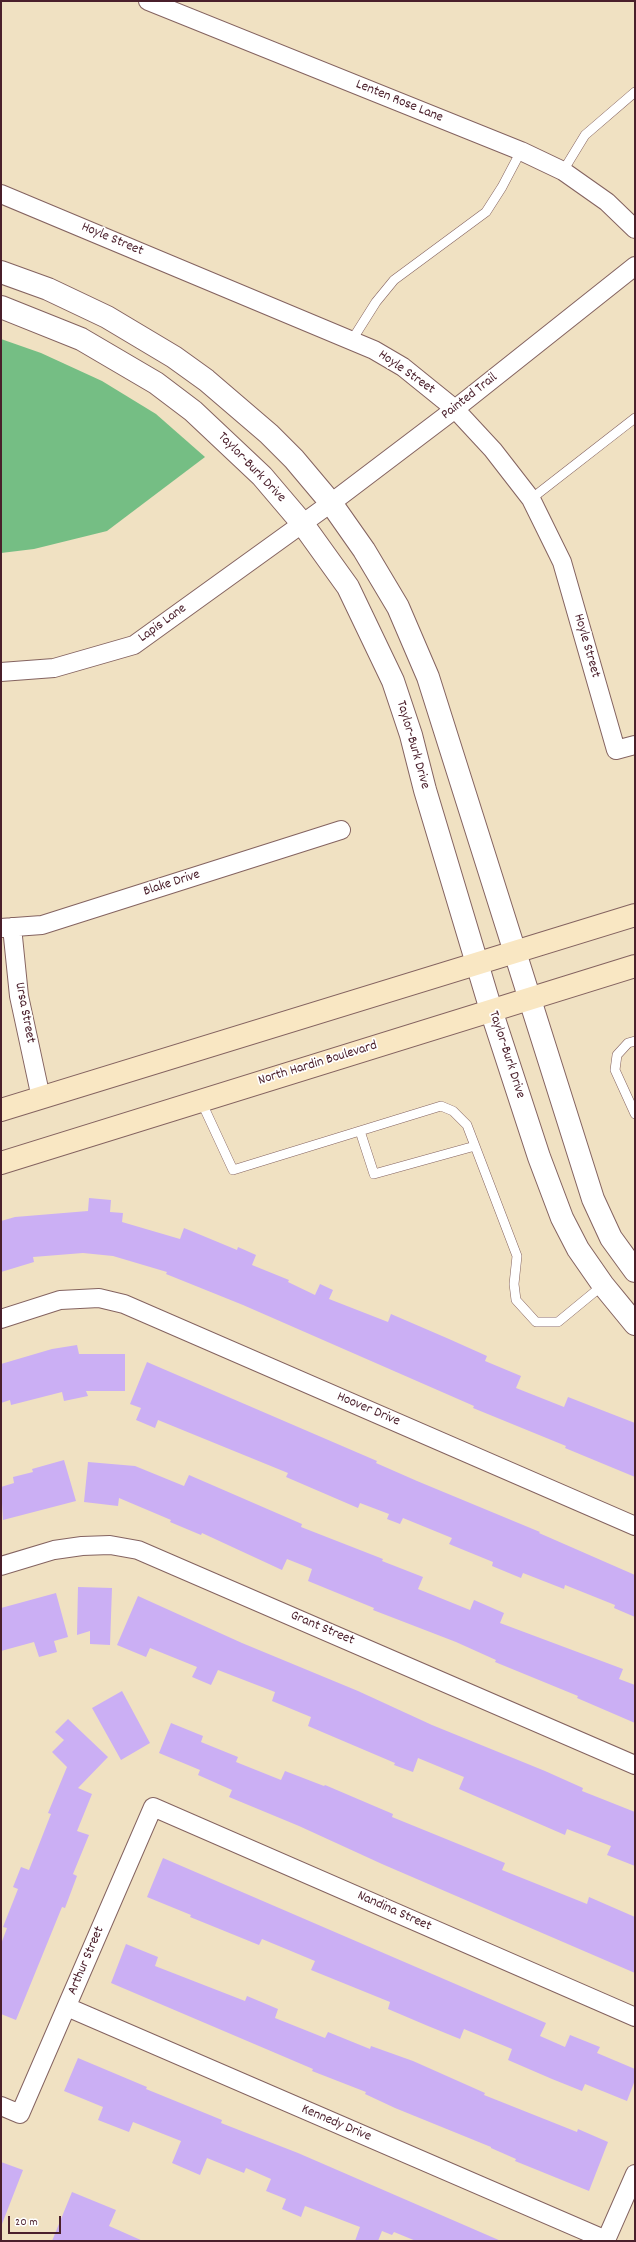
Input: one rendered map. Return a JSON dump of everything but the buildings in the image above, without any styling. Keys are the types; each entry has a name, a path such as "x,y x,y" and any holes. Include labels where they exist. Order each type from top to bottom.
{"main road":[{"path":"1,1110 635,915"},
{"name":"North Hardin Boulevard","path":"1,1163 635,966"}],"street":[{"name":"Lenten Rose Lane","path":"148,1 521,150 563,171 607,202 635,229"},
{"name":"Hoyle Street","path":"1,194 352,340 403,367 455,409 493,450 531,499 562,562 616,750 635,745"},
{"name":"Painted Trail","path":"302,523 331,503 455,409 635,266"},
{"path":"1,272 78,303 138,334 206,380 269,434 294,459 331,503 382,579 415,643 428,677 593,1199 611,1238 635,1271"},
{"name":"Taylor-Burk Drive","path":"1,307 81,339 156,383 193,411 226,440 262,476 302,523 348,587 393,681 411,735 425,790 491,1010 539,1157 562,1218 578,1249 603,1285 635,1324"},
{"name":"Lapis Lane","path":"1,672 54,668 134,646 302,523"},
{"name":"Blake Drive","path":"6,927 42,925 341,830"},
{"name":"Ursa Street","path":"6,927 19,996 42,1098"},
{"name":"Hoover Drive","path":"1,1319 60,1300 99,1298 124,1304 635,1526"},
{"name":"Grant Street","path":"1,1566 54,1550 82,1546 110,1545 138,1550 635,1765"},
{"name":"Arthur Street","path":"1,2106 20,2114 153,1807"},
{"name":"Nandina Street","path":"153,1807 635,2017"},
{"name":"Kennedy Drive","path":"67,2007 606,2240"},
{"path":"606,2240 635,2174"}],"lane":[{"path":"563,171 585,135 635,92"},
{"path":"352,340 376,302 394,280 486,212 502,187 521,150"},
{"path":"531,499 635,418"},
{"path":"635,1041 628,1043 617,1055 616,1070 635,1114"},
{"path":"202,1101 233,1170 441,1106 453,1111 467,1125 517,1256 514,1284 516,1300 536,1322 558,1322 603,1285"},
{"path":"360,1131 374,1174 475,1146"}],"green space":[{"path":"1,339 41,353 102,381 156,414 205,457 107,531 34,549 1,553"}]}
